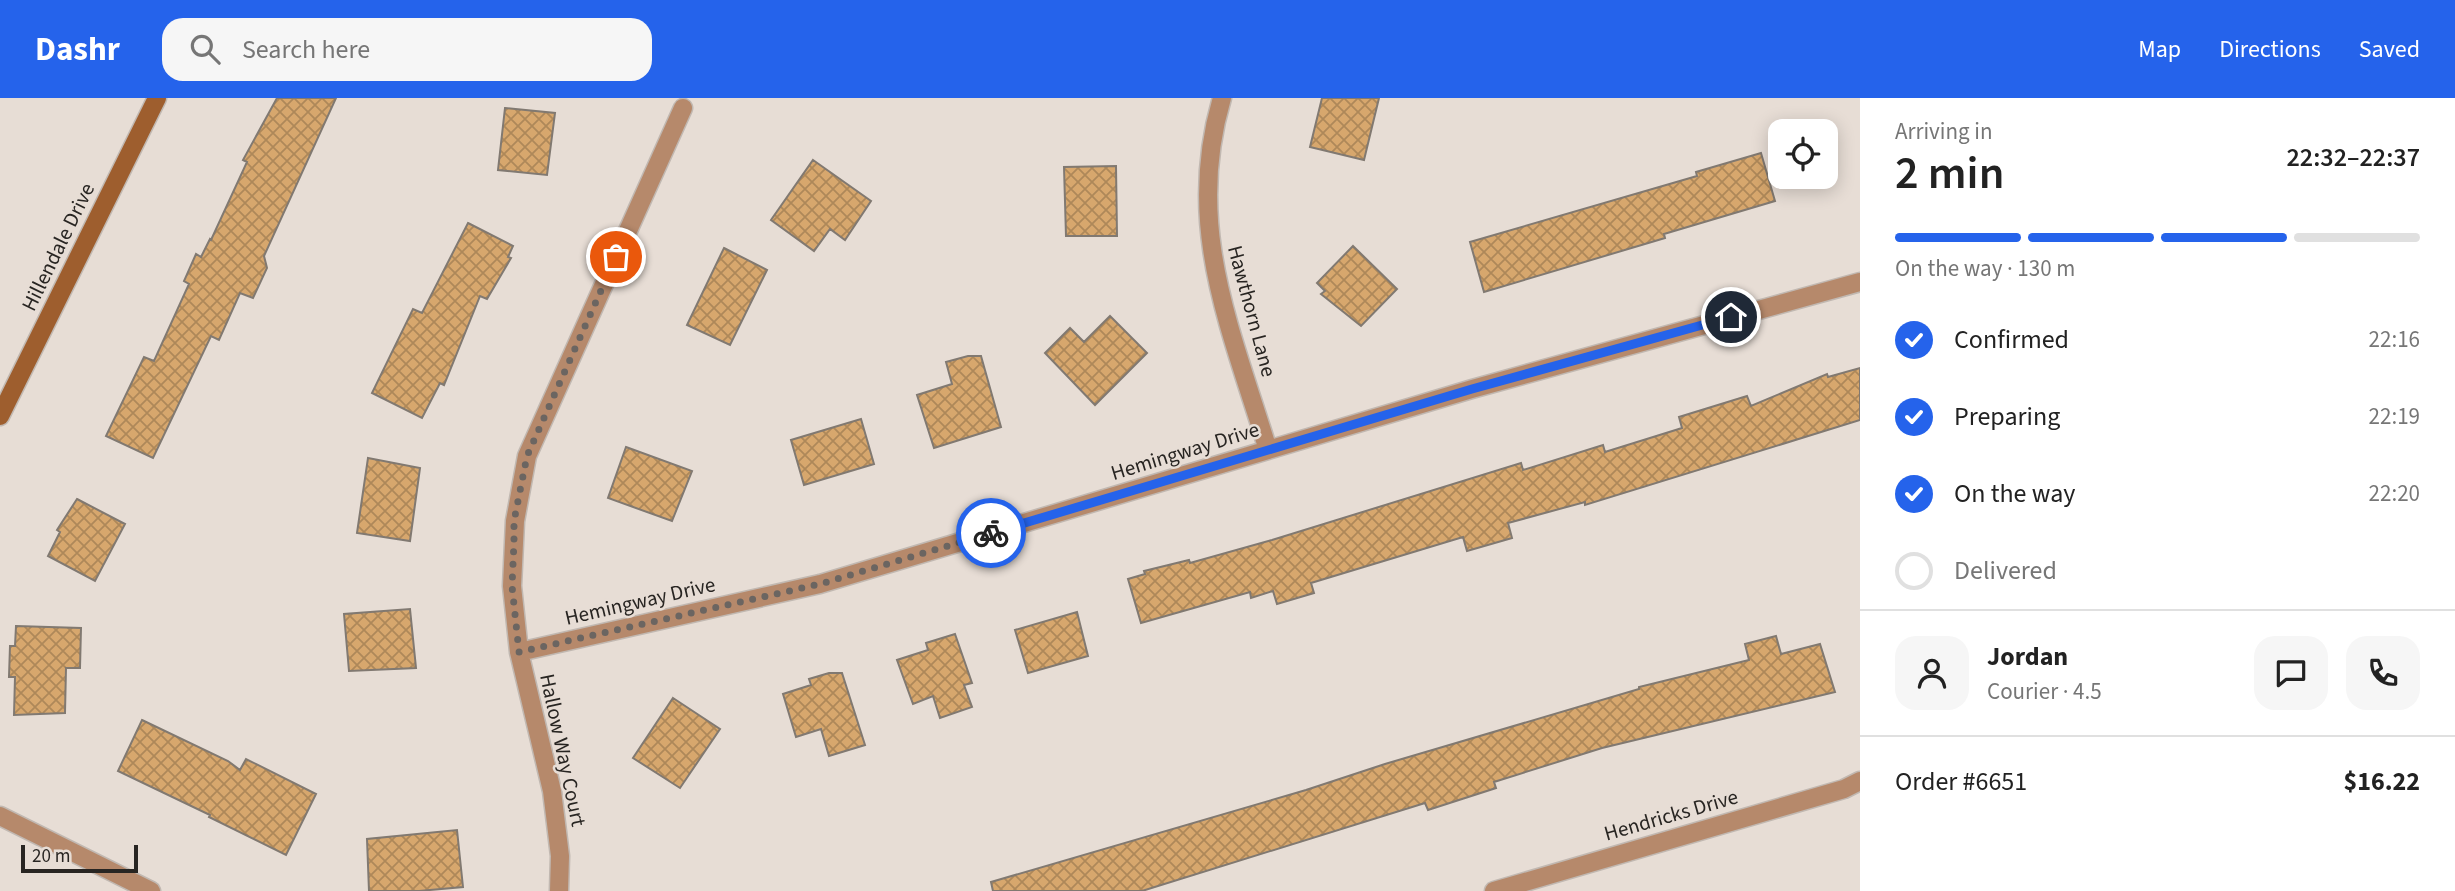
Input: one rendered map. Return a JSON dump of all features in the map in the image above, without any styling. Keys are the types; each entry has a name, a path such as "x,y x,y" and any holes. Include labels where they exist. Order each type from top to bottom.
{"main road":[{"name":"Hillendale Drive","path":"0,416 157,98"}],"street":[{"name":"Hawthorn Lane","path":"1222,98 1214,122 1208,168 1207,226 1216,283 1268,450"},
{"name":"Hallow Way Court","path":"559,891 560,856 552,791 519,652 512,586 514,521 527,456 683,108"},
{"name":"Hemingway Drive","path":"519,652 820,584 1472,389 1860,282"},
{"name":"Hendricks Drive","path":"1494,891 1844,789 1860,781"},
{"path":"0,816 151,891"}],"building":[{"path":"277,98 336,98 264,256 267,268 253,298 240,293 219,340 211,336 153,458 106,436 144,357 154,361 189,284 184,281 196,254 201,257 211,240 247,162 243,160"},
{"path":"1322,98 1379,98 1364,160 1310,147"},
{"path":"505,108 555,113 547,175 498,170"},
{"path":"1761,153 1768,177 1768,189 1772,189 1775,201 1664,234 1665,238 1484,292 1470,242 1697,176 1696,172"},
{"path":"813,160 871,201 845,240 830,229 814,251 771,220"},
{"path":"1116,166 1117,236 1066,236 1064,167"},
{"path":"468,223 513,246 508,257 511,258 487,299 480,296 444,385 440,383 422,418 372,393 413,309 422,313"},
{"path":"1353,246 1397,289 1361,326 1321,294 1325,291 1317,283"},
{"path":"724,248 767,270 730,345 687,325"},
{"path":"1110,316 1147,353 1095,405 1045,353 1070,328 1084,342"},
{"path":"968,356 981,356 1001,427 934,448 917,395 952,384 946,362"},
{"path":"1860,368 1860,420 1585,505 1585,502 1508,523 1512,538 1467,551 1463,537 1311,583 1314,593 1277,604 1273,591 1251,598 1250,592 1141,623 1128,579 1145,574 1144,571 1189,560 1190,563 1272,540 1521,463 1523,470 1603,445 1605,452 1682,428 1679,417 1747,396 1751,406 1827,374 1828,377"},
{"path":"861,419 874,464 804,485 791,440"},
{"path":"626,447 692,471 672,521 608,498"},
{"path":"368,458 420,468 410,541 357,533"},
{"path":"77,499 125,524 95,581 48,556 60,532 57,530"},
{"path":"410,609 416,668 349,671 344,614"},
{"path":"1077,612 1088,656 1028,673 1015,630"},
{"path":"16,626 81,628 80,668 66,668 65,713 14,715 15,677 9,677 10,646 15,646"},
{"path":"955,634 972,683 964,685 972,707 940,718 933,696 913,704 897,660 928,650 926,643"},
{"path":"1776,636 1781,654 1820,644 1835,692 1602,748 1494,782 1496,788 1428,810 1425,803 1142,891 993,891 991,882 1306,790 1639,687 1749,660 1745,644"},
{"path":"829,673 842,673 865,745 829,756 821,729 796,737 783,694 811,685 809,679"},
{"path":"673,698 720,729 680,788 633,758"},
{"path":"142,720 228,761 240,770 246,759 316,794 286,855 118,771"},
{"path":"457,830 463,887 419,891 369,891 367,839"}],"way so far":[{"path":"616,257 527,456 514,521 512,586 519,652 820,584 991,533"}],"route":[{"path":"991,533 1472,389 1731,317"}]}
